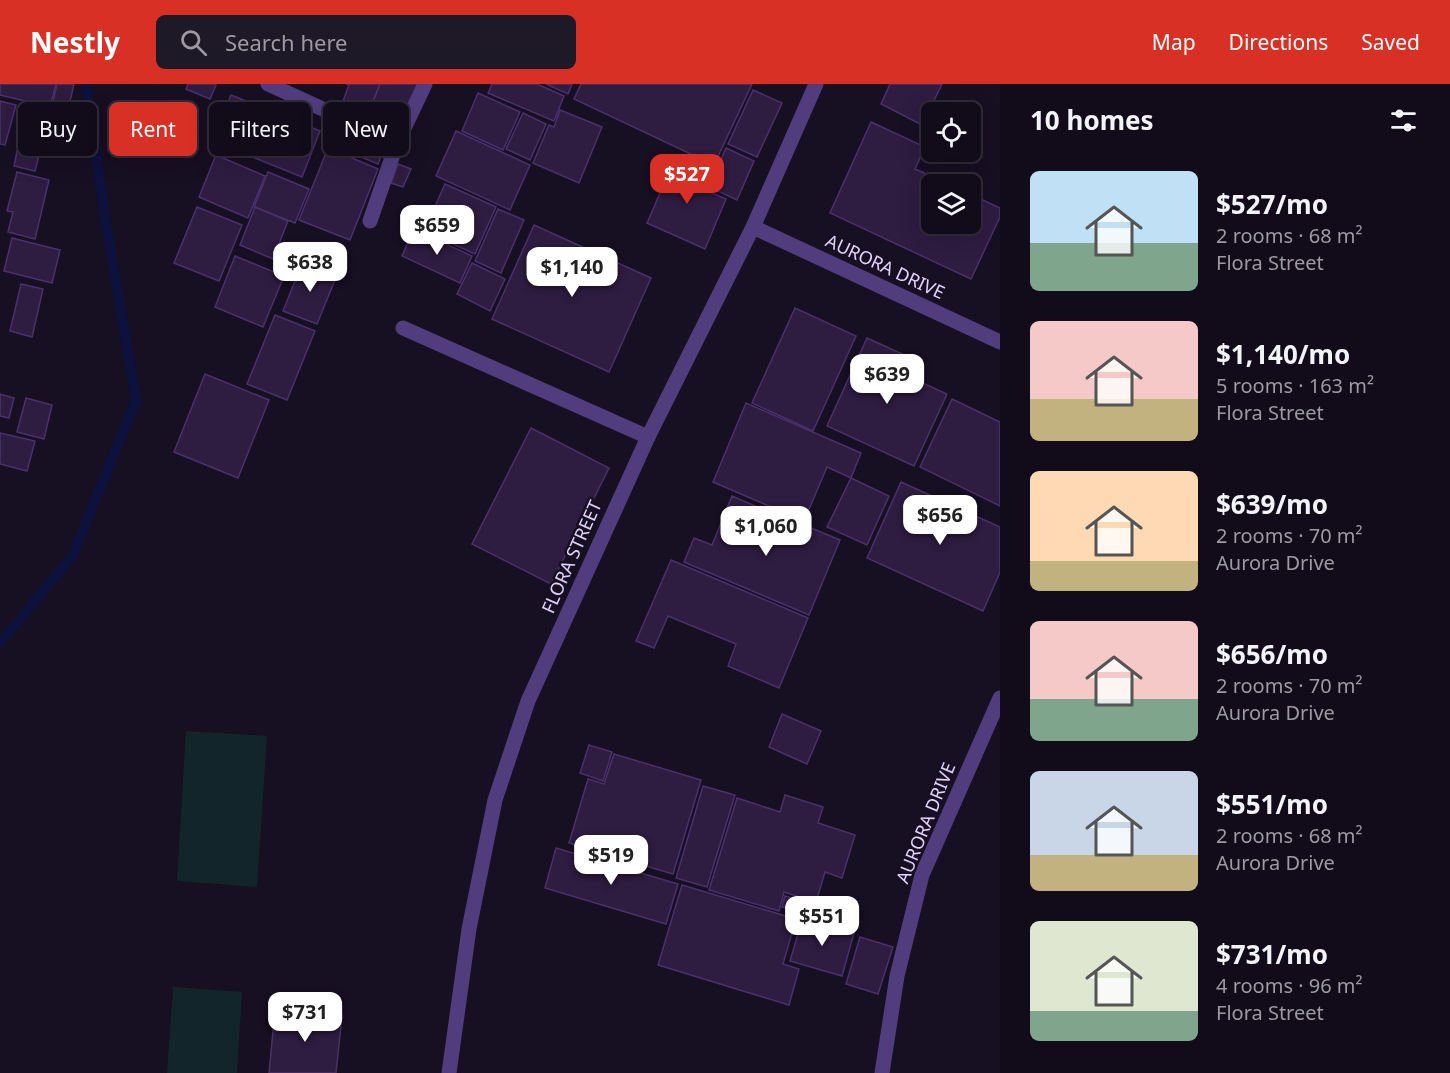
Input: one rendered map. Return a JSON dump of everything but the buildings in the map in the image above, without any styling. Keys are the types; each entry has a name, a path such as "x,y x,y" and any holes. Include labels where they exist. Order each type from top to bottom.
{"street":[{"path":"268,84 323,109"},
{"path":"409,118 425,84"},
{"name":"FLORA STREET","path":"448,1073 470,929 495,800 528,701 648,436 753,227 816,84"},
{"path":"370,221 392,156"},
{"name":"AURORA DRIVE","path":"753,227 1000,342"},
{"path":"403,328 648,436"},
{"name":"AURORA DRIVE","path":"882,1073 897,976 922,875 1000,698"}],"shaded area":[{"path":"186,731 267,736 257,887 177,881"},
{"path":"173,987 242,992 237,1073 167,1073"}],"waterway":[{"path":"0,643 73,555 136,400 104,212 86,84"}]}
